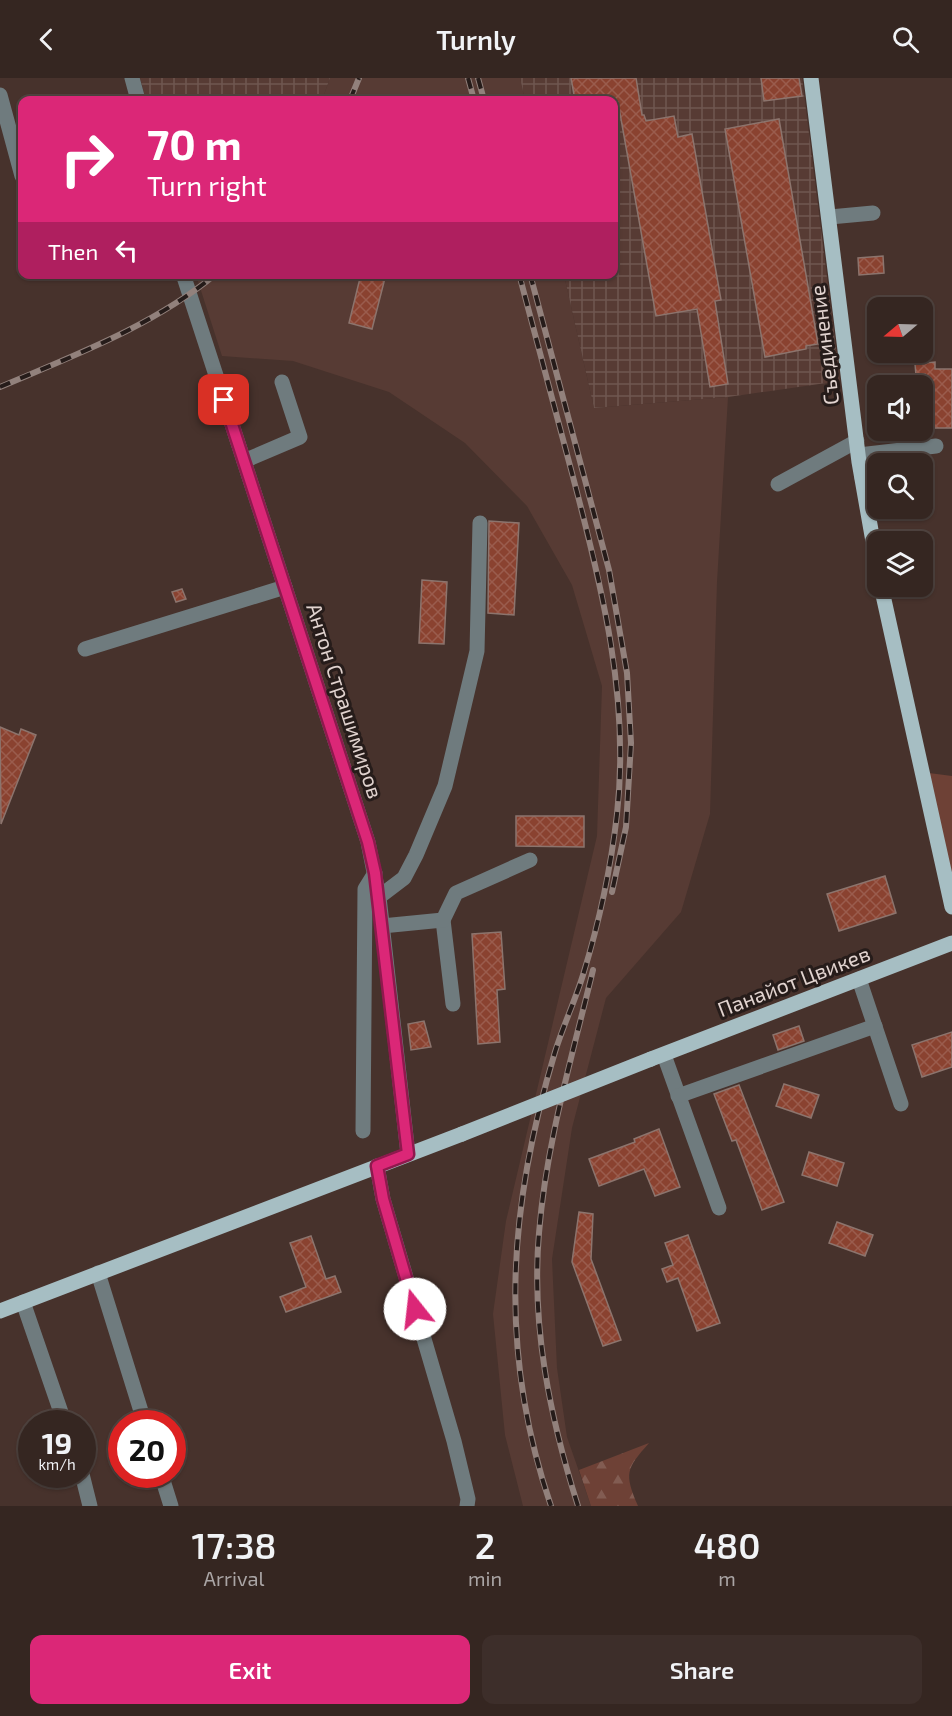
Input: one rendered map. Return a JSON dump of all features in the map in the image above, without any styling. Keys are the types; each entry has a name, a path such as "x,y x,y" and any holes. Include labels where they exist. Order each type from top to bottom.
{"main road":[{"name":"Съединение","path":"811,78 858,448 871,531"},
{"path":"883,597 952,907"},
{"name":"Панайот Цвикев","path":"0,1311 952,943"}],"street":[{"path":"132,78 137,96"},
{"path":"0,95 18,161"},
{"path":"830,217 873,213"},
{"name":"Антон Страшимиров","path":"185,279 368,842 379,897 408,1154"},
{"path":"244,460 300,437 282,382"},
{"path":"778,484 858,448 936,446"},
{"path":"862,478 867,478"},
{"path":"379,897 404,878 416,855 448,776 477,651 480,523"},
{"path":"85,649 285,587"},
{"path":"453,1004 443,920 456,893 530,860"},
{"path":"363,1131 365,889 375,873"},
{"path":"382,926 443,920"},
{"path":"859,979 901,1104"},
{"path":"678,1096 875,1026"},
{"path":"657,1057 678,1096 719,1208"},
{"path":"377,1166 383,1199 454,1441 468,1499 466,1506"},
{"path":"98,1273 141,1410"},
{"path":"23,1302 61,1410"},
{"path":"86,1488 90,1506"},
{"path":"165,1488 171,1506"}],"shaded area":[{"path":"140,78 330,78 323,96 145,96"},
{"path":"330,78 520,78 524,96 323,96"},
{"path":"520,78 802,78 840,381 728,397 594,408 565,279 618,279 618,96 524,96"},
{"path":"197,279 565,279 594,408 728,397 717,582 710,814 681,912 606,998 572,1128 552,1259 557,1368 567,1437 591,1506 523,1506 505,1435 493,1314 506,1221 597,836 602,686 572,585 527,506 465,443 389,392 293,361 222,356"}],"green space":[{"path":"929,773 952,776 952,878"},
{"path":"649,1443 636,1459 630,1472 629,1478 638,1506 591,1506 579,1470"}],"building":[{"path":"571,78 636,78 642,115 646,121 674,116 678,137 692,134 721,300 715,301 728,384 710,387 697,309 656,316 618,96 574,96"},
{"path":"761,78 799,78 802,96 764,101"},
{"path":"779,119 818,344 806,346 806,349 765,357 725,129"},
{"path":"883,256 884,273 859,275 858,258"},
{"path":"360,279 385,279 372,329 349,323"},
{"path":"935,362 935,369 952,369 952,428 934,428 933,375 916,375 915,364"},
{"path":"489,521 519,523 514,615 488,613"},
{"path":"422,580 447,582 444,644 419,643"},
{"path":"182,589 186,599 176,602 172,592"},
{"path":"0,727 19,735 21,729 36,735 1,824"},
{"path":"516,816 584,816 584,847 516,846"},
{"path":"885,876 896,913 839,931 827,894"},
{"path":"501,932 505,989 497,990 500,1042 478,1044 472,934"},
{"path":"424,1021 431,1047 411,1050 408,1024"},
{"path":"799,1026 804,1041 778,1050 773,1035"},
{"path":"952,1032 952,1067 922,1077 912,1045"},
{"path":"784,1084 819,1095 811,1118 776,1106"},
{"path":"739,1085 784,1202 762,1210 736,1140 732,1141 714,1094"},
{"path":"659,1129 680,1187 655,1196 644,1169 599,1186 589,1159 635,1142 634,1139"},
{"path":"809,1152 844,1163 837,1186 802,1175"},
{"path":"579,1212 593,1214 591,1259 621,1340 603,1346 572,1262"},
{"path":"837,1222 873,1235 865,1256 829,1243"},
{"path":"688,1235 720,1323 697,1331 678,1278 667,1282 662,1269 673,1265 665,1243"},
{"path":"311,1236 326,1279 335,1276 341,1292 286,1312 280,1297 306,1287 290,1243"}],"railway":[{"path":"352,96 359,78"},
{"path":"468,78 473,96"},
{"path":"478,78 483,96"},
{"path":"0,387 85,351 140,324 209,279"},
{"path":"520,279 594,560 611,644 620,728 617,814 604,895 583,975 555,1052 539,1110 527,1167 519,1223 516,1279 517,1335 523,1392 534,1448 551,1506"},
{"path":"531,279 609,570 627,673 631,743 626,827 612,892"},
{"path":"578,1506 559,1439 545,1371 540,1337 537,1268 547,1167 593,970"}],"route":[{"path":"224,400 368,842 375,873 408,1154 377,1166 383,1199 415,1309"}]}
